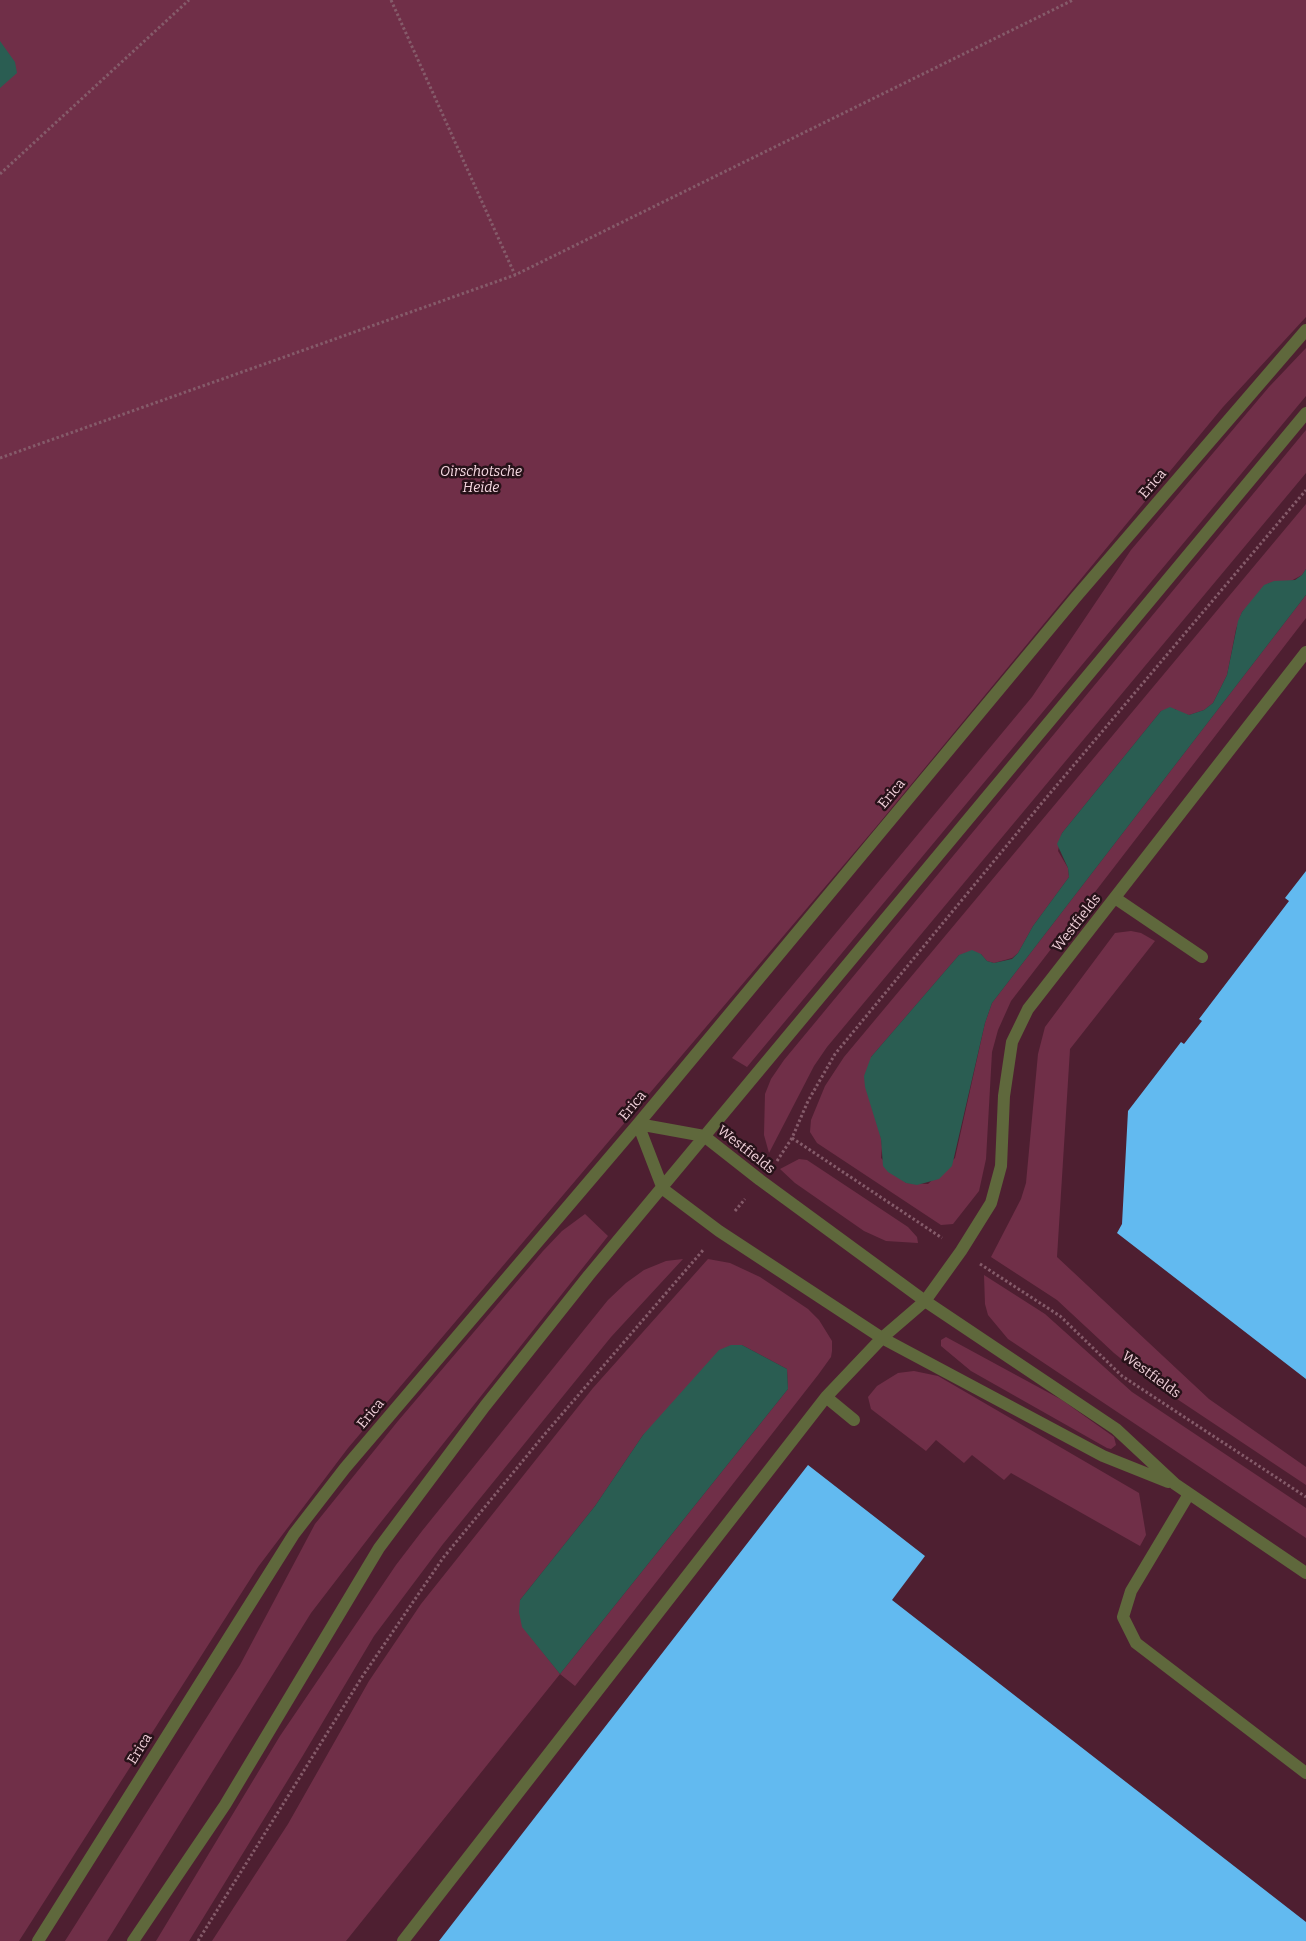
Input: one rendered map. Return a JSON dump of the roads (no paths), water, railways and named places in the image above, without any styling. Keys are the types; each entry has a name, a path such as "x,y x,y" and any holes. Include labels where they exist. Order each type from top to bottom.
{"street":[{"name":"Erica","path":"38,1941 294,1534 345,1468 638,1124 1076,597 1306,330"},
{"path":"133,1941 225,1805 379,1548 485,1406 589,1275 1306,413"},
{"name":"Westfields","path":"882,1338 925,1301 961,1252 991,1203 1001,1166 1004,1096 1012,1042 1028,1009 1306,652"},
{"path":"1115,898 1202,957"},
{"name":"Westfields","path":"638,1124 704,1136 760,1180 925,1301 1116,1429 1175,1484 1306,1573"},
{"path":"638,1124 663,1188"},
{"name":"Westfields","path":"663,1188 719,1232 882,1338 1103,1456 1175,1484"},
{"path":"403,1941 826,1397 882,1338"},
{"path":"826,1397 854,1420"},
{"path":"1189,1494 1131,1591 1123,1617 1136,1643 1306,1773"}],"park label":[{"name":"Oirschotsche Heide","path":"481,480"}]}
